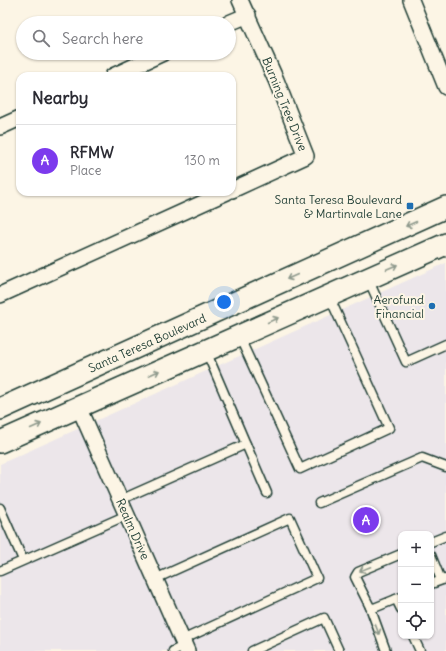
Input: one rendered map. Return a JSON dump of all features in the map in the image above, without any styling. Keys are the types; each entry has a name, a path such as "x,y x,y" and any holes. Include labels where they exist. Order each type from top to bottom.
{"main road":[{"name":"Santa Teresa Boulevard","path":"0,409 446,207"},
{"path":"0,442 238,335 446,244"}],"street":[{"name":"Burning Tree Drive","path":"236,188 306,156 276,80 240,0"},
{"path":"411,0 446,87"},
{"path":"236,20 248,15"},
{"path":"122,72 148,60"},
{"path":"0,127 16,120"},
{"path":"0,295 218,196"},
{"name":"Realm Drive","path":"79,407 155,579 182,647"}],"lane":[{"path":"367,278 406,362 446,344"},
{"path":"238,335 300,469 389,428 329,295"},
{"path":"206,350 267,493"},
{"path":"120,500 246,444"},
{"path":"319,503 422,458 446,467"},
{"path":"0,508 23,560"},
{"path":"0,571 127,514"},
{"path":"155,579 290,518 317,578 182,647"},
{"path":"434,541 446,536"},
{"path":"386,651 370,607 355,577 358,572 398,555"},
{"path":"434,561 444,579 434,583"},
{"path":"370,607 374,608 398,598"},
{"path":"252,651 324,618 339,651"},
{"path":"414,639 420,651"}],"shaded area":[{"path":"446,263 446,651 0,651 0,464"}],"place":[{"name":"Santa Teresa Boulevard & Martinvale Lane","path":"410,206"},
{"name":"Aerofund Financial","path":"432,306"},
{"name":"RFMW","path":"366,520"}]}
